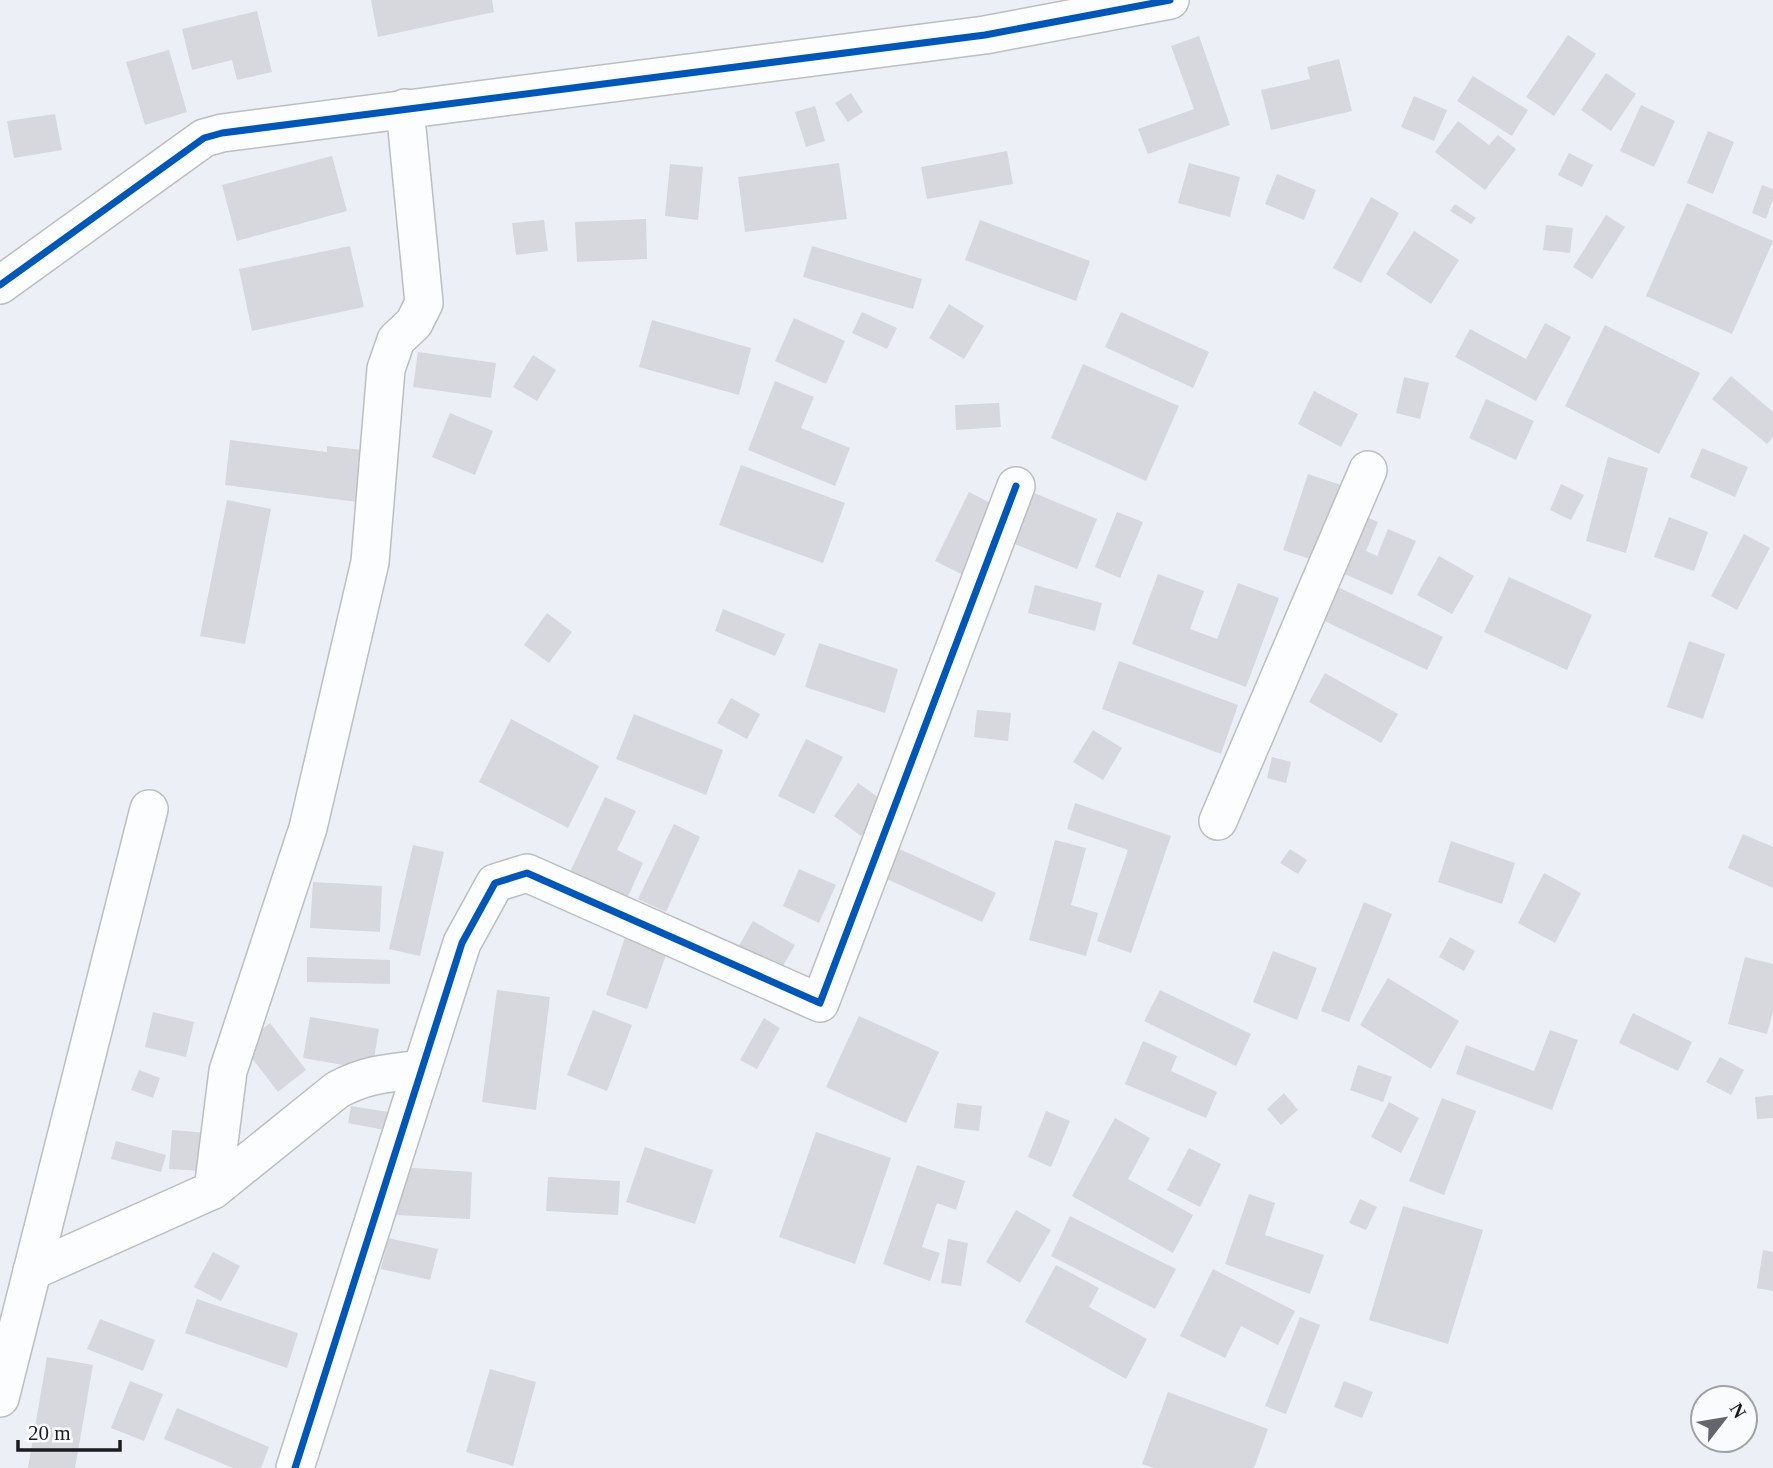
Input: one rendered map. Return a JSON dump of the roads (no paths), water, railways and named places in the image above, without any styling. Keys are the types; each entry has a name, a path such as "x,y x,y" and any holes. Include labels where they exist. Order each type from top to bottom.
{"street":[{"path":"0,285 204,138 222,133 985,35 1170,0"},
{"path":"213,1190 228,1071 308,828 370,562 386,369 396,340 414,323 424,303 405,108"},
{"path":"1218,821 1368,470"},
{"path":"295,1468 462,943 495,883 527,873 820,1003 1016,486"},
{"path":"0,1398 149,809"},
{"path":"32,1272 213,1190 337,1090 372,1074 422,1069"}]}
